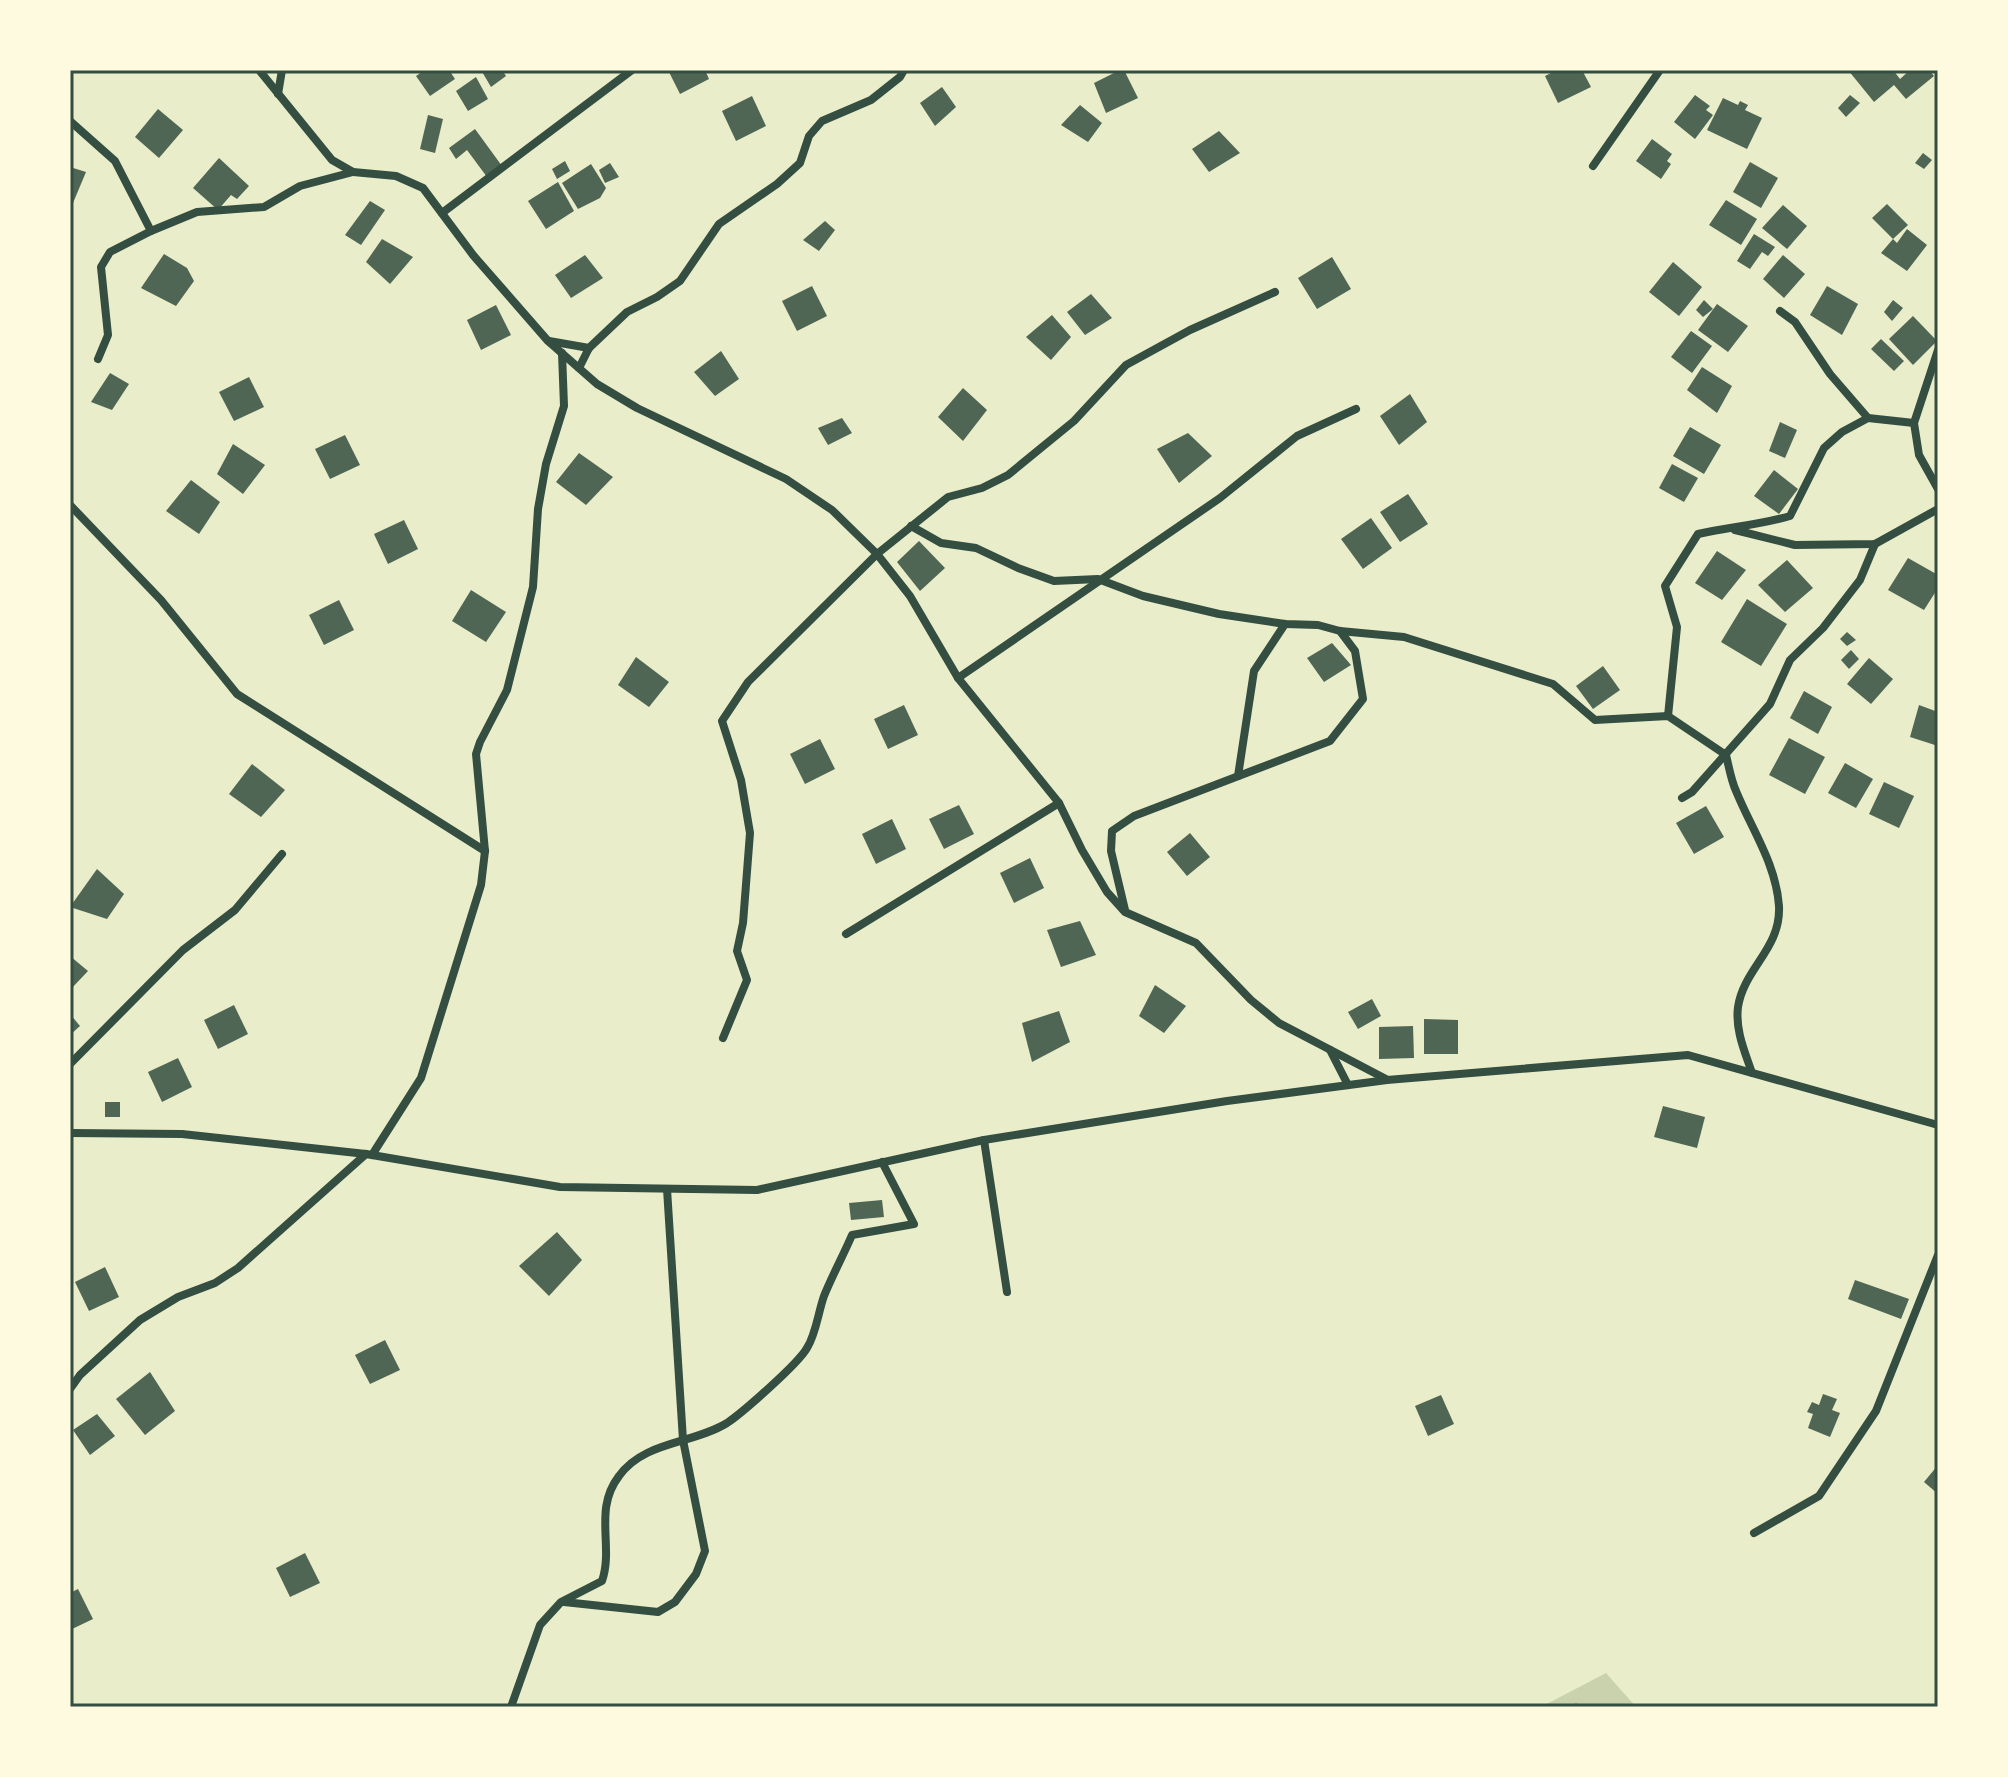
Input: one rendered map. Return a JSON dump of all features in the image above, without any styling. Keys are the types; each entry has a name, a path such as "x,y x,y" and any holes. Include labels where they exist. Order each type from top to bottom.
{"street":[{"path":"259,70 332,160 353,172"},
{"path":"278,94 282,70"},
{"path":"442,213 632,70"},
{"path":"579,368 589,348 627,312 680,281 719,224 777,184 800,163 809,136 822,121 871,100 904,70"},
{"path":"1593,166 1660,70"},
{"path":"70,121 115,161 151,231"},
{"path":"98,359 108,335 101,267 110,252 197,212 264,207 300,186 353,172 396,176 423,188 473,255 548,341 597,384 637,408 786,479 832,510 877,554 910,596 958,678 1059,803 1107,892 1125,912 1196,943 1251,1000 1279,1023 1387,1080"},
{"path":"723,1038 747,980 737,951 743,923 750,833 741,780 722,721 748,682 877,554 948,497 982,488 1008,475 1074,421 1126,365 1190,330 1275,292"},
{"path":"1780,311 1795,322 1830,374 1868,418"},
{"path":"548,341 589,348"},
{"path":"1938,350 1914,423 1919,455 1938,489"},
{"path":"70,1389 80,1375 140,1320 178,1297 215,1283 238,1268 369,1154 421,1078 481,885 485,851 476,754 507,690 533,587 538,509 546,464 564,406 562,353"},
{"path":"958,678 1220,498 1297,436 1356,409"},
{"path":"1668,716 1677,627 1665,586 1698,534 1790,516 1824,448 1842,432 1868,418 1914,423"},
{"path":"70,505 161,600 237,694 485,851"},
{"path":"1727,527 1795,545 1875,544 1938,509"},
{"path":"911,526 941,543 976,548 1054,581 1098,579 1158,600 1219,614 1404,637 1553,684 1595,720 1668,716 1726,755 1734,788 1775,876 1779,910 1775,940 1752,971 1738,1006 1739,1035 1752,1073"},
{"path":"1682,798 1692,792 1770,704 1790,660 1823,628 1860,580 1875,544"},
{"path":"1238,776 1254,671 1285,624"},
{"path":"1125,912 1111,851 1112,831 1134,816 1330,741 1363,699 1355,651 1340,631"},
{"path":"846,934 1059,803"},
{"path":"70,1064 183,950 235,910 282,854"},
{"path":"1329,1049 1348,1085"},
{"path":"70,1133 182,1134 369,1154 560,1187 757,1190 984,1140 1348,1085 1688,1055 1938,1125"},
{"path":"984,1140 1007,1292"},
{"path":"511,1707 540,1625 561,1602 602,1581 607,1569 603,1526 605,1506 618,1476 641,1455 726,1423 783,1374 807,1348 824,1296 852,1235 914,1224 882,1162"},
{"path":"561,1602 658,1612 675,1602 682,1593 696,1574 705,1551 683,1440 667,1189"},
{"path":"1754,1533 1819,1496 1844,1460 1876,1411 1938,1255"}],"green space":[{"path":"1606,1673 1636,1707 1541,1707"}],"building":[{"path":"425,70 449,70 455,79 430,96 416,76"},
{"path":"481,70 502,70 506,76 491,87"},
{"path":"668,70 705,70 709,79 680,94"},
{"path":"1124,70 1138,98 1106,113 1094,83"},
{"path":"1557,70 1582,70 1591,87 1558,103 1545,76"},
{"path":"1848,70 1893,70 1900,79 1910,70 1929,70 1934,76 1906,99 1894,85 1874,102"},
{"path":"476,77 488,99 468,111 456,91"},
{"path":"942,87 956,107 935,126 920,103"},
{"path":"1695,95 1710,106 1706,110 1713,115 1695,139 1674,122"},
{"path":"1850,95 1860,103 1846,117 1838,108"},
{"path":"752,96 766,126 736,141 722,111"},
{"path":"1723,98 1738,105 1740,101 1748,105 1745,110 1762,118 1747,149 1707,130"},
{"path":"1080,105 1102,123 1088,142 1061,125"},
{"path":"158,109 183,130 159,158 135,137"},
{"path":"428,115 443,119 435,153 420,149"},
{"path":"475,129 502,166 487,177 467,150 456,159 449,148"},
{"path":"1219,131 1240,153 1209,172 1192,149"},
{"path":"1652,139 1672,154 1667,161 1671,164 1661,179 1636,161"},
{"path":"1923,153 1932,160 1924,169 1915,163"},
{"path":"219,158 249,186 237,199 231,195 218,210 193,188"},
{"path":"565,161 570,171 557,179 552,169"},
{"path":"1750,162 1778,178 1761,208 1733,192"},
{"path":"610,163 619,177 605,183 599,170"},
{"path":"591,164 606,188 600,198 578,209 562,183"},
{"path":"70,167 86,172 73,203 70,202"},
{"path":"558,182 574,211 546,229 528,201"},
{"path":"1726,200 1757,219 1741,245 1709,225"},
{"path":"370,201 385,210 361,245 345,235"},
{"path":"1887,204 1908,225 1893,239 1872,218"},
{"path":"1783,205 1807,226 1787,249 1762,228"},
{"path":"825,221 835,230 819,251 803,240"},
{"path":"1907,229 1927,245 1907,271 1881,253 1893,239 1897,243"},
{"path":"1754,234 1775,247 1768,256 1762,252 1750,269 1737,261"},
{"path":"382,239 413,257 390,284 366,262"},
{"path":"164,254 187,268 194,281 176,306 141,288"},
{"path":"585,255 603,278 571,298 555,275"},
{"path":"1783,255 1805,274 1784,298 1763,279"},
{"path":"1332,257 1351,289 1317,309 1298,278"},
{"path":"1673,262 1702,287 1679,316 1649,292"},
{"path":"812,286 827,316 797,331 782,301"},
{"path":"1827,286 1858,304 1842,335 1810,315"},
{"path":"1091,294 1112,318 1085,335 1067,312"},
{"path":"1704,300 1713,309 1703,317 1696,310"},
{"path":"1893,300 1903,308 1892,321 1884,312"},
{"path":"1717,304 1748,326 1728,352 1698,330"},
{"path":"496,305 511,335 481,350 467,320"},
{"path":"1052,315 1071,337 1051,360 1026,337"},
{"path":"1913,316 1937,341 1913,365 1889,339"},
{"path":"1691,331 1712,346 1692,373 1671,357"},
{"path":"1881,339 1904,361 1894,371 1871,349"},
{"path":"721,351 739,379 715,396 694,372"},
{"path":"1702,367 1732,386 1717,413 1687,390"},
{"path":"110,373 129,384 112,410 91,402"},
{"path":"249,377 264,407 234,421 219,392"},
{"path":"963,388 987,410 963,441 938,417"},
{"path":"1410,394 1427,422 1399,445 1380,416"},
{"path":"842,418 852,433 828,445 818,428"},
{"path":"1780,422 1797,430 1785,458 1769,451"},
{"path":"1690,427 1721,445 1704,474 1673,456"},
{"path":"1188,433 1212,456 1179,483 1157,449"},
{"path":"345,435 360,465 330,479 315,449"},
{"path":"233,444 265,465 243,494 217,474"},
{"path":"579,453 613,477 586,505 556,482"},
{"path":"1672,464 1698,478 1684,502 1659,488"},
{"path":"1774,470 1798,489 1779,514 1754,496"},
{"path":"191,480 220,502 199,534 166,511"},
{"path":"1408,494 1428,524 1400,542 1380,512"},
{"path":"1371,518 1392,548 1363,569 1341,539"},
{"path":"404,520 418,549 388,564 374,534"},
{"path":"919,541 945,568 920,591 897,562"},
{"path":"1717,551 1746,570 1722,600 1695,583"},
{"path":"1908,558 1938,575 1938,588 1924,610 1888,590"},
{"path":"1787,560 1813,588 1785,612 1758,585"},
{"path":"471,590 506,612 486,642 452,621"},
{"path":"1747,599 1787,624 1761,666 1721,642"},
{"path":"339,600 354,630 324,645 309,615"},
{"path":"1847,632 1856,640 1847,646 1840,639"},
{"path":"1332,643 1351,665 1324,682 1307,658"},
{"path":"1851,650 1859,659 1849,669 1841,660"},
{"path":"636,657 669,682 649,707 618,685"},
{"path":"1869,658 1893,679 1871,704 1847,684"},
{"path":"1603,666 1620,690 1593,709 1576,686"},
{"path":"1804,691 1832,707 1818,734 1790,718"},
{"path":"904,705 918,735 888,749 874,719"},
{"path":"1919,705 1938,712 1938,746 1910,737"},
{"path":"1789,738 1825,757 1805,794 1769,775"},
{"path":"820,739 835,769 805,784 790,754"},
{"path":"1845,763 1873,779 1856,808 1828,793"},
{"path":"252,764 285,790 261,817 229,794"},
{"path":"1884,782 1914,796 1899,828 1869,814"},
{"path":"959,805 974,834 944,849 929,819"},
{"path":"1706,806 1724,837 1694,854 1676,823"},
{"path":"892,819 906,849 876,864 862,834"},
{"path":"1190,833 1210,857 1187,876 1167,852"},
{"path":"1030,858 1044,888 1014,903 1000,873"},
{"path":"97,869 124,894 107,919 70,907"},
{"path":"1080,921 1096,955 1061,967 1047,930"},
{"path":"70,956 88,971 70,990"},
{"path":"1155,985 1186,1006 1164,1033 1139,1016"},
{"path":"1372,999 1381,1016 1358,1029 1348,1012"},
{"path":"234,1005 248,1034 218,1049 204,1020"},
{"path":"1059,1011 1070,1042 1032,1062 1022,1023"},
{"path":"70,1014 80,1026 70,1035"},
{"path":"1424,1019 1458,1020 1458,1054 1424,1054"},
{"path":"1413,1026 1414,1058 1379,1059 1379,1027"},
{"path":"178,1058 192,1087 162,1102 148,1072"},
{"path":"105,1102 120,1102 120,1117 105,1117"},
{"path":"1663,1106 1705,1117 1697,1148 1654,1137"},
{"path":"882,1200 884,1217 851,1220 849,1203"},
{"path":"557,1232 582,1260 549,1296 519,1266"},
{"path":"105,1267 119,1297 89,1311 75,1282"},
{"path":"1855,1280 1909,1299 1901,1319 1848,1299"},
{"path":"385,1340 400,1370 370,1384 355,1355"},
{"path":"150,1372 175,1411 145,1435 116,1399"},
{"path":"1823,1394 1837,1399 1832,1410 1840,1413 1830,1437 1808,1428 1813,1414 1807,1412 1812,1402 1819,1405"},
{"path":"1441,1395 1454,1424 1428,1436 1415,1406"},
{"path":"97,1414 115,1436 90,1455 73,1430"},
{"path":"1938,1465 1938,1494 1924,1482"},
{"path":"305,1553 320,1583 290,1597 276,1568"},
{"path":"78,1589 93,1619 70,1630 70,1593"}]}
